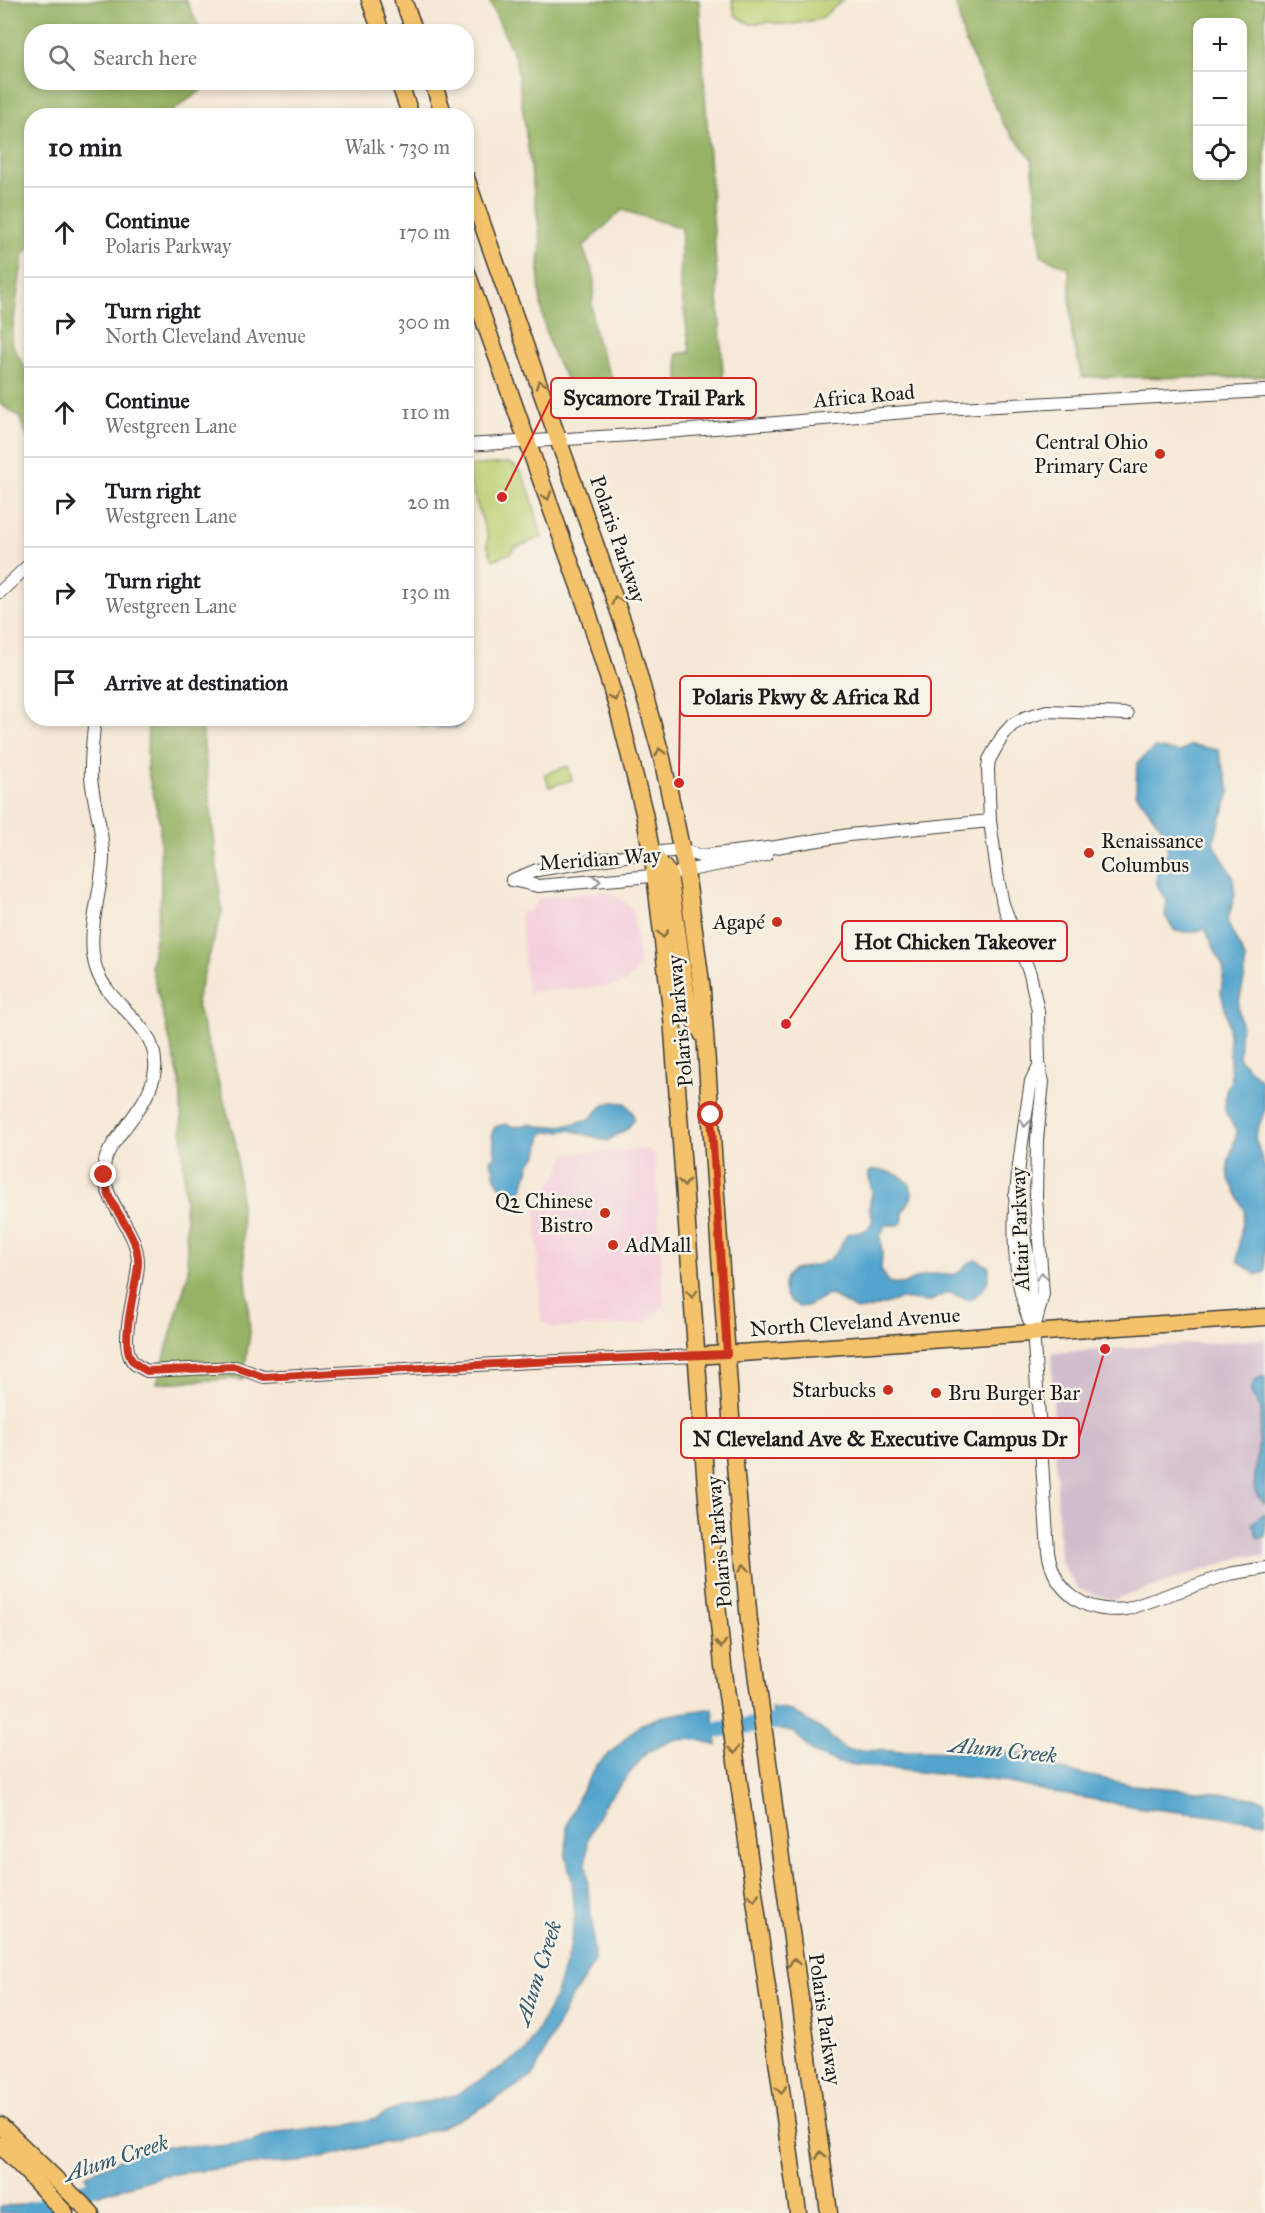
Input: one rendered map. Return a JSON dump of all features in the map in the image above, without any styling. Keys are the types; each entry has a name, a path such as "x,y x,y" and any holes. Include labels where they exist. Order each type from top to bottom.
{"main road":[{"path":"370,0 378,24"},
{"path":"403,0 412,24"},
{"path":"402,90 408,108"},
{"path":"436,90 441,108"},
{"name":"Polaris Parkway","path":"474,200 612,588 644,690 666,776 681,850 670,874 672,1018 715,1586 746,1839 798,2213"},
{"path":"474,292 586,606 619,713 652,854 670,874"},
{"name":"Polaris Parkway","path":"670,874 687,1000 691,1014 705,1038 727,1354 749,1622 829,2213"},
{"name":"North Cleveland Avenue","path":"696,1356 1265,1317"},
{"path":"0,2125 36,2170 65,2213"},
{"path":"0,2145 91,2213"}],"street":[{"name":"Africa Road","path":"474,444 942,409 1265,391"},
{"path":"0,592 24,570"},
{"name":"Altair Parkway","path":"1033,1333 1043,1294 1036,1198 1037,1140 1043,1082 1039,1066 1038,1011 1032,983 1003,904 990,821 989,760 1003,735 1012,725 1024,718 1047,711 1127,714"},
{"name":"North Cleveland Avenue","path":"94,726 91,778 103,857 93,955 98,972 109,991 141,1025 155,1053 152,1084 140,1108 113,1144 105,1160 104,1175 110,1196 134,1241 138,1262 128,1329 130,1358 137,1366 147,1371 235,1367 264,1377 696,1356"},
{"name":"Meridian Way","path":"798,844 771,853 670,874 538,886 512,880 537,870 631,855 681,850 700,856 849,835 990,821"},
{"name":"Altair Parkway","path":"1033,1333 1020,1297 1015,1196 1031,1081 1039,1066"},
{"path":"1033,1333 1048,1551 1053,1570 1066,1591 1078,1602 1100,1610 1114,1611 1127,1609 1229,1574 1265,1569"}],"shaded area":[{"path":"606,891 614,894 633,909 640,967 626,982 616,986 527,992 520,913 529,911 540,898"},
{"path":"648,1149 655,1154 664,1304 647,1324 552,1328 541,1320 536,1210 566,1154"},
{"path":"1265,1339 1265,1556 1245,1556 1113,1600 1078,1589 1060,1560 1051,1353"}],"green space":[{"path":"0,0 186,0 198,24 24,24 24,90 201,90 177,108 24,108 24,254 11,342 24,366 24,429 19,416 0,404"},
{"path":"489,0 699,0 725,405 680,400 677,354 690,352 680,281 682,228 622,210 583,247 594,277 593,322 599,348 627,409 623,415 599,415 568,381 559,366 546,333 542,315 539,279 541,244 516,60"},
{"path":"732,0 843,0 820,19 788,25 770,22 751,24 735,15"},
{"path":"955,0 1265,0 1265,376 1239,378 1082,377 1072,336 1069,268 1041,256 1032,159 1003,123 964,39"},
{"path":"508,463 515,467 526,483 542,537 514,548 511,553 493,560 474,496 474,465"},
{"path":"148,726 202,726 222,912 196,1001 236,1144 250,1333 243,1380 157,1383 188,1274 180,1081 151,967 161,897 160,823 147,769"},
{"path":"568,766 572,780 549,787 545,774"}],"water":[{"path":"421,726 461,726 458,728"},
{"path":"1191,745 1218,750 1230,792 1213,842 1233,877 1235,895 1227,922 1245,958 1245,976 1238,1006 1241,1022 1239,1059 1261,1080 1265,1109 1255,1137 1265,1169 1265,1272 1256,1275 1238,1261 1245,1211 1229,1179 1228,1164 1237,1132 1225,1111 1226,1090 1231,1081 1228,1020 1221,992 1224,969 1205,929 1191,932 1175,931 1165,916 1167,901 1158,888 1157,876 1160,864 1168,851 1163,830 1136,793 1137,763 1155,748 1180,752"},
{"path":"612,1102 625,1103 633,1113 634,1120 627,1129 607,1141 571,1130 546,1132 542,1135 538,1154 530,1163 523,1189 515,1195 506,1191 499,1184 490,1160 495,1157 492,1134 495,1127 505,1124 514,1127 529,1124 543,1127 568,1125 590,1119 601,1107"},
{"path":"873,1170 897,1175 907,1181 912,1192 904,1210 902,1223 886,1225 880,1236 881,1270 889,1282 901,1284 924,1275 955,1274 970,1262 977,1260 989,1267 989,1278 977,1294 968,1300 948,1292 929,1302 900,1299 869,1309 856,1310 833,1296 827,1295 807,1306 799,1307 788,1299 784,1286 789,1273 828,1260 837,1252 847,1234 863,1231 870,1225 873,1220 869,1208 872,1193 868,1173"},
{"path":"1265,1377 1265,1504 1257,1495 1254,1487 1261,1410 1251,1392 1254,1382"},
{"path":"1265,1513 1265,1536 1258,1538 1252,1523"},
{"path":"713,1708 717,1746 696,1739 673,1740 647,1752 603,1806 588,1839 586,1861 594,1963 568,2003 533,2076 476,2111 439,2128 397,2140 300,2162 257,2164 165,2175 98,2195 85,2176 133,2153 156,2146 219,2146 251,2142 278,2132 348,2125 376,2118 404,2105 456,2095 526,2052 555,1997 570,1949 575,1916 572,1881 566,1856 567,1826 578,1797 597,1765 640,1725 663,1716"},
{"path":"771,1708 792,1711 821,1729 846,1750 1036,1753 1057,1769 1133,1785 1265,1800 1265,1822 1137,1807 1001,1781 838,1763 813,1753 795,1733 774,1728"},
{"path":"41,2199 54,2213 0,2213 0,2207 21,2205"}],"waterway":[{"name":"Alum Creek","path":"694,1733 775,1722"},
{"name":"Alum Creek","path":"23,2213 112,2180"}],"place":[{"name":"Central Ohio Primary Care","path":"1160,454"},
{"name":"Sycamore Trail Park","path":"502,497"},
{"name":"Polaris Pkwy & Africa Rd","path":"679,783"},
{"name":"Renaissance Columbus","path":"1089,853"},
{"name":"Agapé","path":"777,922"},
{"name":"Hot Chicken Takeover","path":"786,1024"},
{"name":"Q2 Chinese Bistro","path":"605,1213"},
{"name":"AdMall","path":"613,1245"},
{"name":"N Cleveland Ave & Executive Campus Dr","path":"1105,1349"},
{"name":"Starbucks","path":"888,1390"},
{"name":"Bru Burger Bar","path":"936,1393"}],"route":[{"path":"104,1175 110,1196 134,1241 138,1262 128,1329 128,1349 130,1358 137,1366 147,1371 235,1367 264,1377 727,1354 711,1115"}]}
